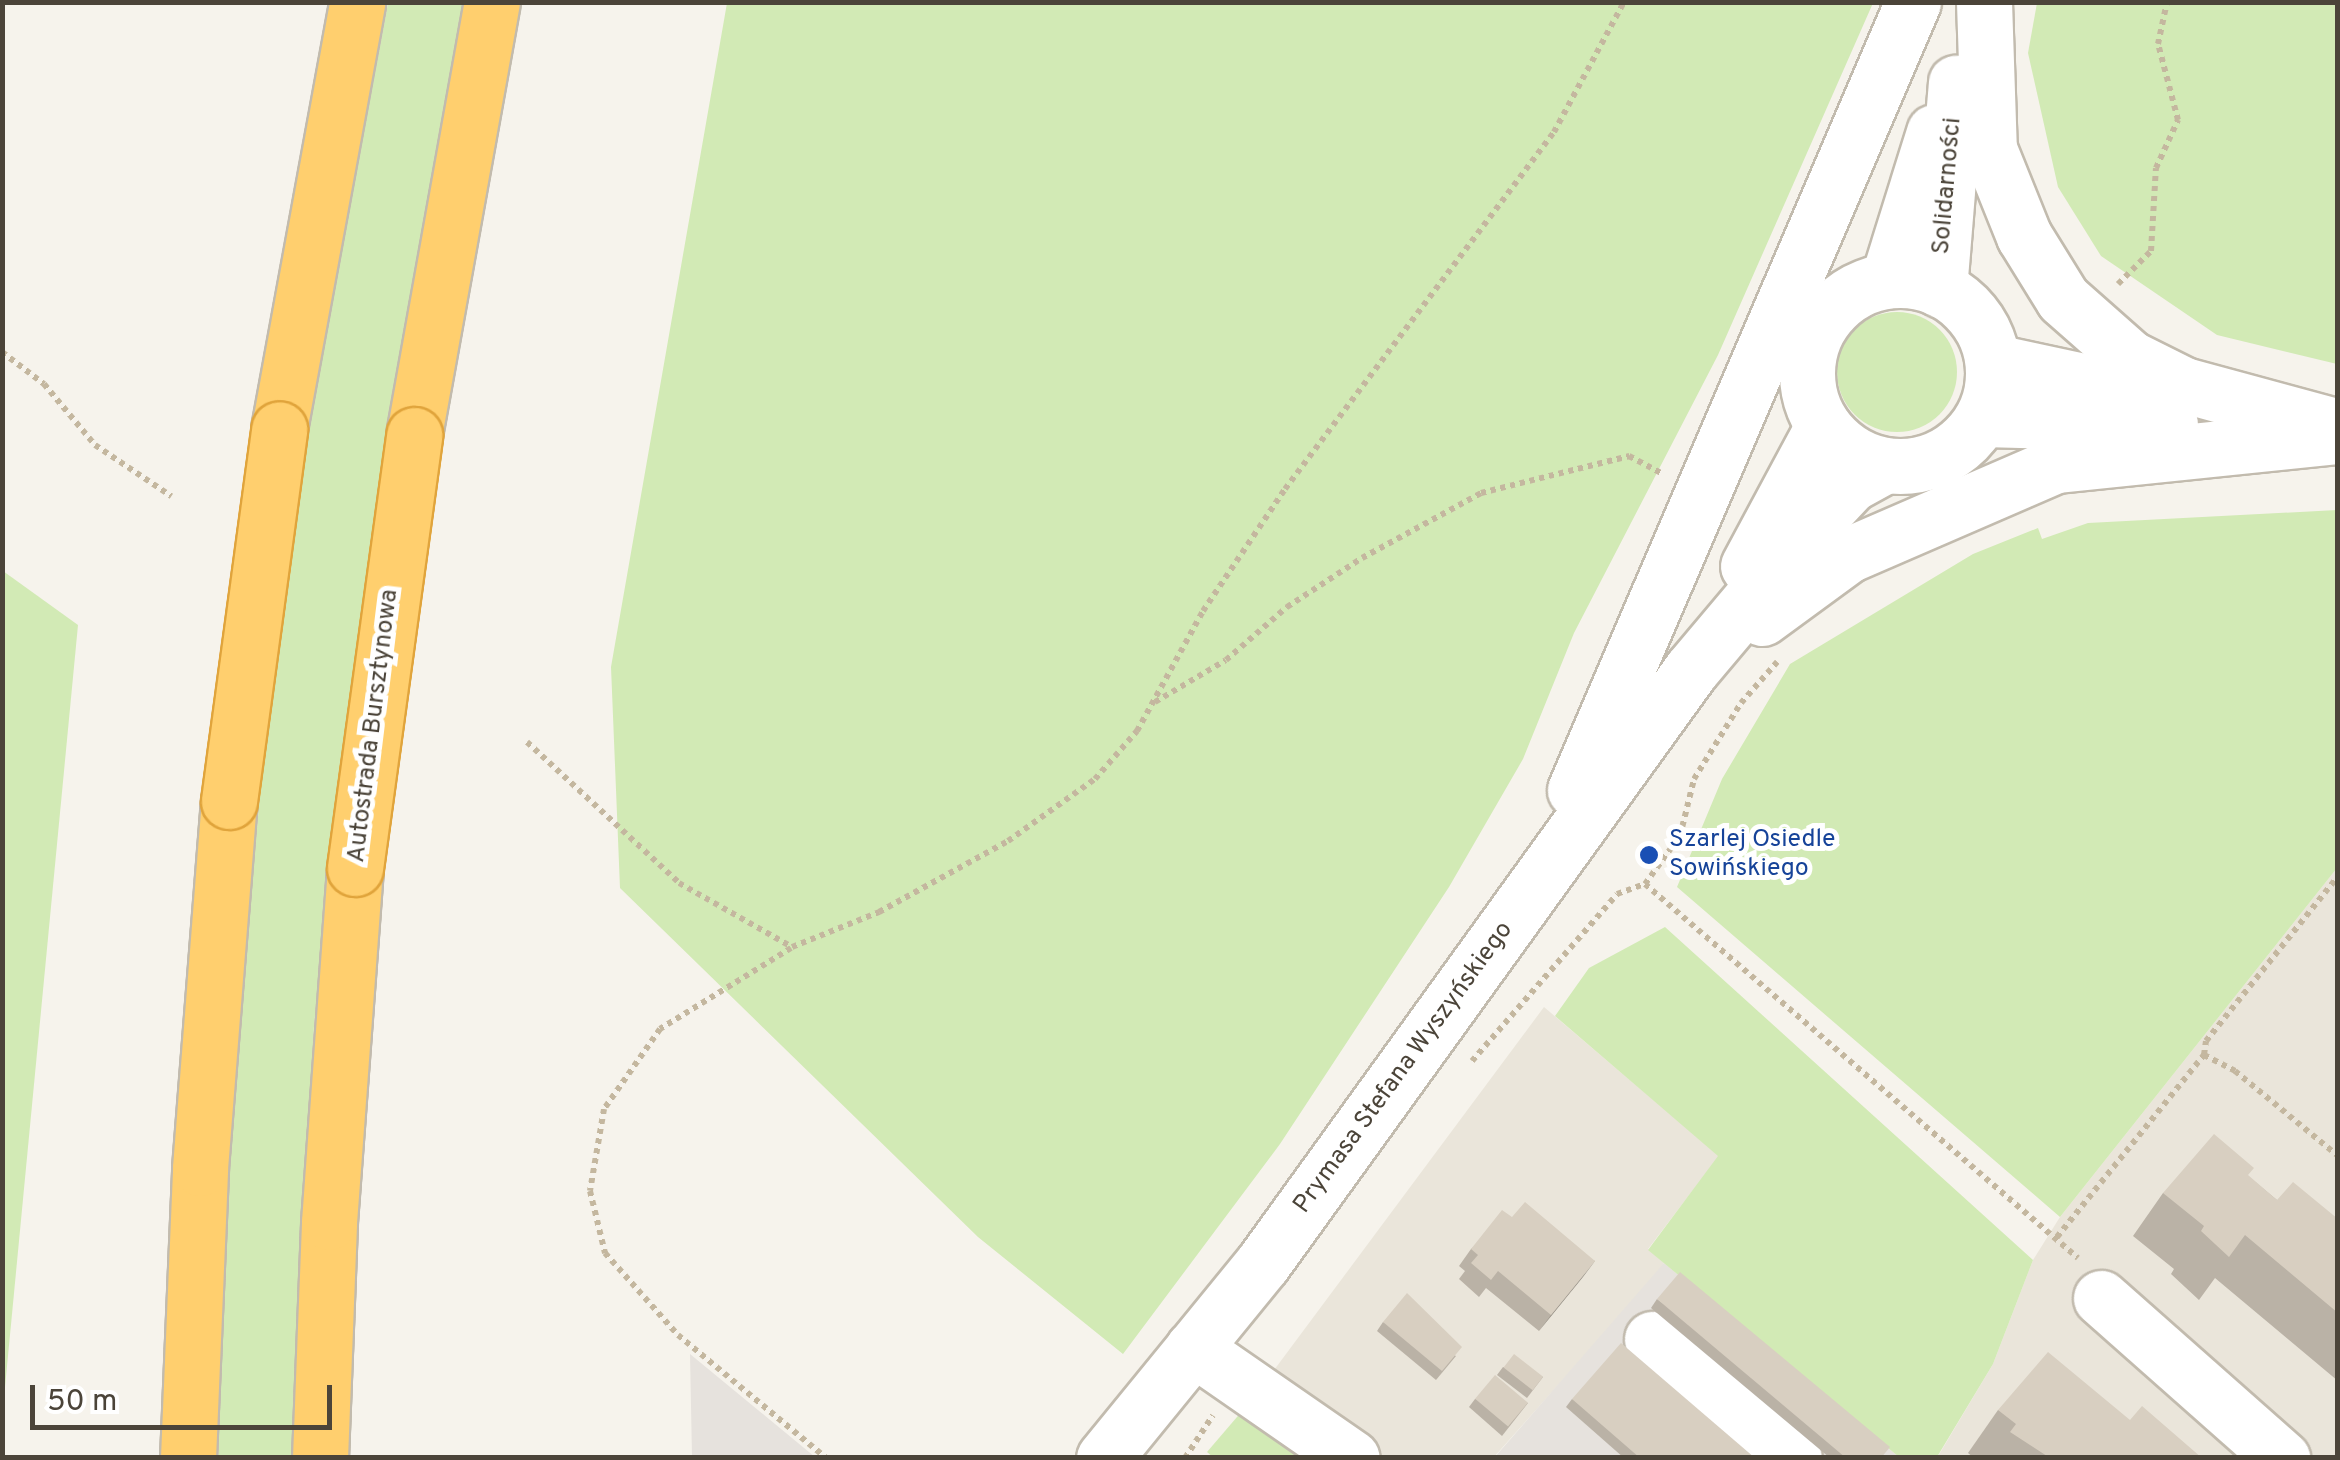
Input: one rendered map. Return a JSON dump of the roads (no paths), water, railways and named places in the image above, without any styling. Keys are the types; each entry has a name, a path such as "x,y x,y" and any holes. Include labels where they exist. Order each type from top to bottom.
{"highway":[{"path":"188,1458 200,1168 229,802 279,430 357,2"},
{"name":"Autostrada Bursztynowa","path":"320,1458 329,1222 355,868 414,435 492,2"}],"street":[{"path":"1518,910 1629,674 1914,2"},
{"name":"Solidarności","path":"1913,285 1969,2"},
{"path":"1984,2 1982,81 1989,150 2024,236 2063,299 2130,358 2184,385 2338,431"},
{"path":"1913,285 1981,325 1994,362 1983,419 1941,458 1884,466 1850,452 1823,426 1810,397 1807,366 1814,335 1832,309 1913,285"},
{"path":"1994,362 2338,431"},
{"path":"1983,419 2338,431"},
{"name":"Prymasa Stefana Wyszyńskiego","path":"1692,670 1823,426"},
{"path":"1692,670 1848,555 2056,465 2338,431"},
{"name":"Prymasa Stefana Wyszyńskiego","path":"1104,1458 1194,1348 1692,670 1851,484 1884,466"},
{"path":"2101,1298 2282,1458"},
{"path":"1652,1339 1794,1458"},
{"path":"1194,1348 1352,1458"}],"place":[{"name":"Szarlej Osiedle Sowińskiego","path":"1649,855"}]}
